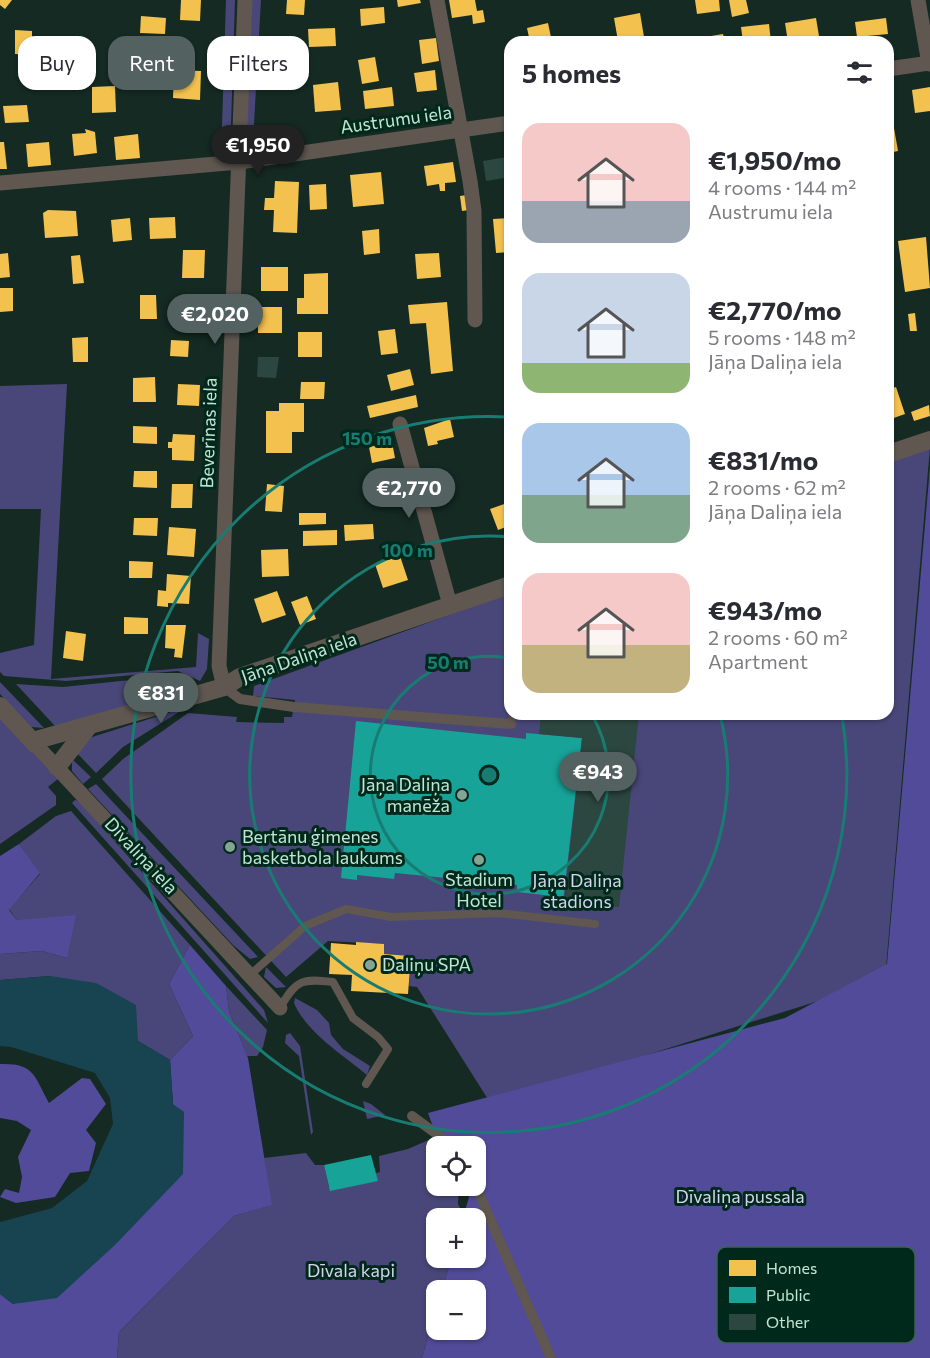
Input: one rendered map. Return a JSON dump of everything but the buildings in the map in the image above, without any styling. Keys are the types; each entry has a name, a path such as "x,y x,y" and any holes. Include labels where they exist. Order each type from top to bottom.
{"street":[{"name":"Beverīnas iela","path":"224,687 219,666 245,0"},
{"path":"437,0 474,211 475,320"},
{"path":"894,68 929,64 918,0"},
{"name":"Austrumu iela","path":"0,183 239,162 504,124"},
{"path":"400,424 450,605"},
{"path":"894,452 930,440"},
{"name":"Jāņa Daliņa iela","path":"34,742 224,687 240,678 504,587"},
{"path":"224,687 240,699 294,707 504,719"},
{"name":"Dīvaliņa iela","path":"0,706 280,1008"},
{"path":"57,767 88,727"},
{"path":"412,1116 439,1136"},
{"path":"480,1196 552,1358"}],"lane":[{"path":"251,975 305,926 346,909 391,917 473,912 595,924"},
{"path":"280,1008 291,988 308,979 333,982 353,1018 378,1037 388,1049 366,1084"}],"green space":[{"path":"226,0 235,0 234,36 225,36"},
{"path":"252,0 261,0 259,36 251,36"},
{"path":"223,90 232,90 230,156 221,157"},
{"path":"248,90 256,90 253,141 262,148 261,154 248,152 246,148"},
{"path":"67,384 51,679 196,667 198,633 209,639 207,669 200,681 178,671 66,681 4,676 0,672 0,653 34,645 41,509 0,509 0,386"},
{"name":"Jāņa Daliņa stadions","path":"930,447 885,980 491,1104 417,987 409,986 411,956 384,954 384,944 328,941 286,977 102,779 123,759 188,713 237,717 236,722 284,723 284,717 292,717 295,700 253,696 254,686 504,595 504,720 894,720 894,460"},
{"name":"Dīvaliņa pussala","path":"930,467 930,1358 422,1358 427,1340 486,1340 486,1280 445,1280 449,1268 486,1268 486,1208 466,1208 468,1196 486,1196 486,1136 436,1136 428,1113 785,1018 887,964"},
{"path":"160,677 192,689 56,727 16,684 63,687"},
{"path":"0,682 44,728 31,727 0,694"},
{"path":"187,707 123,747 96,773 76,752 89,738"},
{"path":"0,718 59,778 48,787 56,796 56,805 0,844"},
{"path":"72,759 91,777 83,784 72,771"},
{"path":"96,784 258,957 250,959 233,945 88,789"},
{"path":"75,800 79,801 264,1010 268,1023 72,803"},
{"path":"71,811 190,945 169,984 193,1036 170,1060 138,1041 50,976 0,980 0,954 42,951 67,958 17,920 9,909 40,874 19,844 56,816"},
{"path":"19,844 40,873 9,910 17,920 76,915 67,958 42,951 0,954 0,856"},
{"path":"190,945 226,986 229,1011 248,1058 272,1205 234,1216 119,1332 117,1358 0,1358 0,1294 13,1304 173,1104 170,1060 193,1036 169,984"},
{"path":"266,967 286,987 276,988 264,977"},
{"path":"226,986 267,1030 263,1047 257,1056 247,1056 229,1011"},
{"path":"295,998 317,1010 329,1023 331,1035 343,1049 370,1066 367,1075 307,1024 294,1003"},
{"path":"290,1033 300,1046 313,1132 311,1135 299,1056 285,1043 286,1035"},
{"path":"0,1064 12,1064 27,1069 36,1079 49,1103 82,1078 90,1079 106,1104 86,1130 96,1143 89,1171 70,1173 55,1197 16,1203 0,1197 5,1189 19,1193 22,1177 18,1157 31,1130 17,1121 0,1118"},
{"path":"363,1101 371,1104 385,1115 367,1119"},
{"name":"Dīvala kapi","path":"426,1141 426,1196 458,1196 460,1208 426,1208 426,1268 449,1268 445,1280 426,1280 427,1340 422,1358 117,1358 119,1332 234,1216 271,1205 264,1158 306,1153 315,1165 324,1165 329,1187 380,1172 379,1156 408,1149"}],"water":[{"path":"50,976 96,983 136,1005 138,1041 170,1060 173,1104 184,1112 183,1174 115,1245 57,1298 13,1304 0,1294 0,1222 52,1208 87,1181 113,1124 110,1098 95,1073 11,1047 0,1046 0,980"}],"place":[{"name":"Jāņa Daliņa manēža","path":"462,795"},
{"name":"Bertānu ģimenes basketbola laukums","path":"230,847"},
{"name":"Stadium Hotel","path":"479,860"},
{"name":"Daliņu SPA","path":"370,965"}]}
